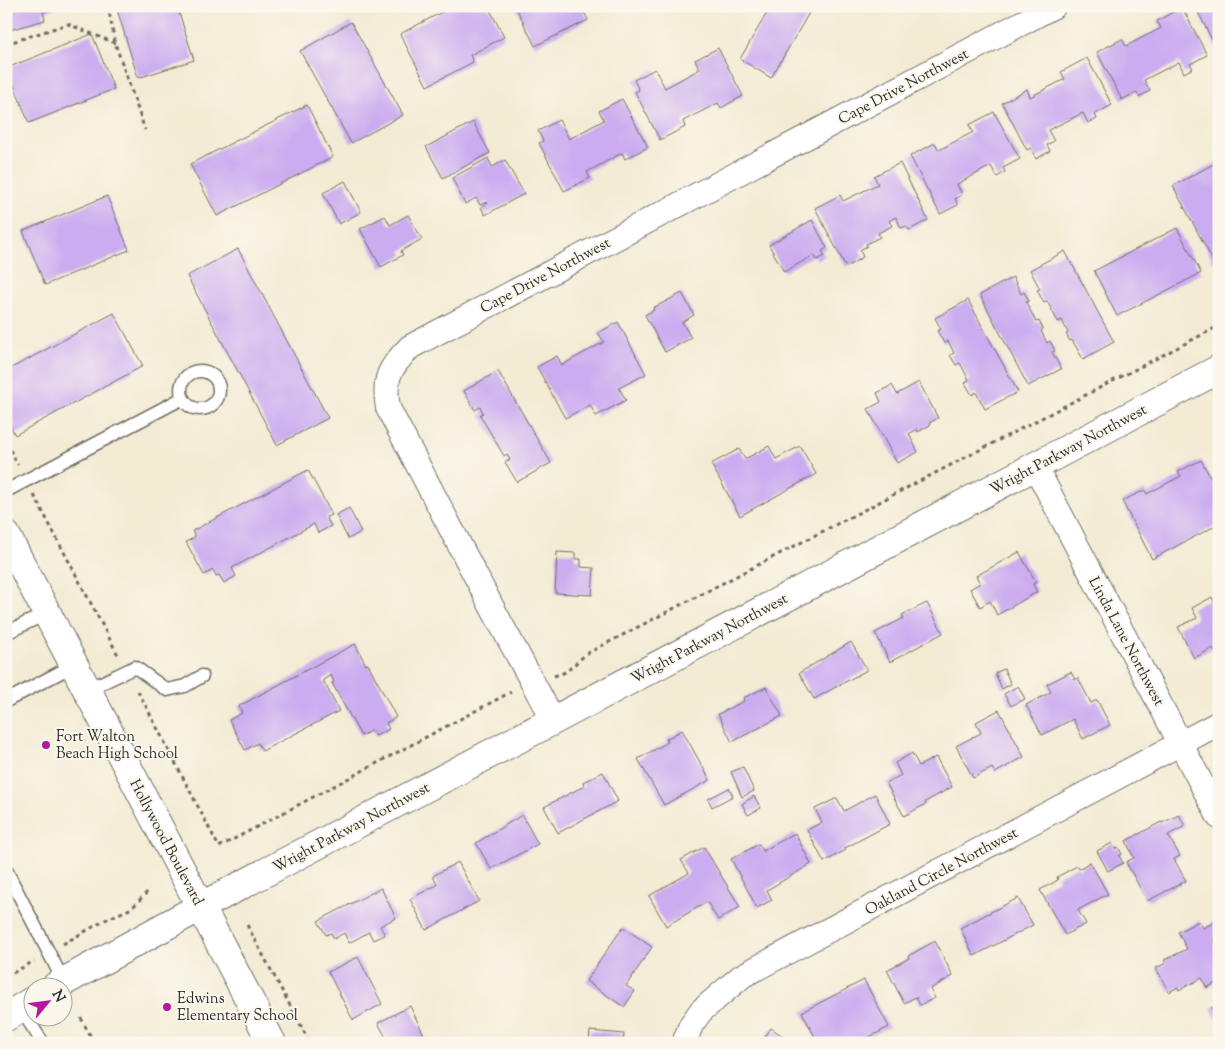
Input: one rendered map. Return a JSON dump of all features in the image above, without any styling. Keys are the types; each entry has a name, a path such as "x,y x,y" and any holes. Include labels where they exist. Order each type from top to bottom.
{"street":[{"name":"Cape Drive Northwest","path":"553,720 388,408 386,392 388,379 395,362 410,347 1054,6"},
{"name":"Wright Parkway Northwest","path":"72,977 200,907 1219,369"},
{"name":"Linda Lane Northwest","path":"1035,466 1219,817"},
{"name":"Hollywood Boulevard","path":"6,535 272,1043"},
{"name":"Oakland Circle Northwest","path":"684,1043 691,1025 701,1011 742,976 1219,723"}],"lane":[{"path":"6,491 183,398"},
{"path":"6,632 47,613"},
{"path":"6,701 74,665"},
{"path":"87,690 135,667 167,690 185,686 202,676"},
{"path":"6,870 49,952 57,976"},
{"path":"20,1009 43,1043"}],"path":[{"path":"108,6 115,43 145,130"},
{"path":"6,44 68,24 115,43"},
{"path":"6,444 220,847 517,689 566,672 586,654 1219,326"},
{"path":"6,977 107,919 132,908 150,889"},
{"path":"247,925 310,1043"},
{"path":"82,1018 94,1043"}],"building":[{"path":"6,6 61,7 43,12 45,20 6,31"},
{"path":"116,6 177,6 194,60 138,78"},
{"path":"442,6 488,6 504,37 470,55 473,62 427,86 400,34 444,11"},
{"path":"515,6 581,6 588,20 535,46"},
{"path":"771,6 813,6 771,78 740,59"},
{"path":"1195,6 1219,6 1219,49 1217,50"},
{"path":"1182,7 1207,55 1190,64 1193,68 1184,73 1179,62 1144,80 1150,91 1139,97 1136,92 1122,100 1097,52 1122,39 1126,46 1161,28 1157,21"},
{"path":"351,22 403,115 351,143 300,51"},
{"path":"92,34 114,89 29,123 7,68"},
{"path":"718,48 743,96 721,108 718,103 683,121 685,127 660,140 635,92 639,90 634,80 655,69 665,88 700,69 695,60"},
{"path":"1087,58 1112,105 1095,114 1097,119 1088,123 1083,113 1048,130 1054,141 1047,145 1050,151 1036,159 1031,148 1027,150 1002,103 1027,89 1030,97 1065,79 1061,72"},
{"path":"622,99 648,147 625,159 622,153 587,172 590,178 564,191 539,143 543,141 538,131 559,120 569,139 604,120 599,111"},
{"path":"307,105 333,157 217,216 190,164"},
{"path":"994,112 1020,159 1003,168 1005,172 997,177 991,166 957,184 962,195 955,199 958,205 940,214 910,156 935,143 939,150 973,132 969,125"},
{"path":"473,122 490,153 443,178 426,147"},
{"path":"488,158 492,167 505,160 524,194 485,215 481,207 488,203 480,205 476,198 465,204 452,178"},
{"path":"1219,161 1219,272 1173,186"},
{"path":"900,163 928,220 909,230 906,226 901,228 896,217 889,221 892,226 878,233 880,237 866,244 867,246 860,250 863,257 846,267 815,208 840,195 843,201 878,184 874,176"},
{"path":"345,181 361,212 339,224 323,193"},
{"path":"107,196 129,250 45,285 23,231"},
{"path":"408,215 422,239 401,251 403,255 381,267 360,229 385,216 390,225"},
{"path":"812,220 827,248 822,251 825,256 817,260 814,255 784,272 769,245"},
{"path":"1177,228 1201,273 1117,316 1094,271"},
{"path":"238,249 328,418 277,445 187,276"},
{"path":"1065,251 1114,342 1083,359 1072,340 1070,341 1066,334 1068,333 1062,320 1058,322 1047,301 1044,303 1037,290 1040,289 1030,270"},
{"path":"1013,277 1021,294 1024,292 1029,301 1026,302 1036,322 1039,321 1043,329 1041,331 1047,343 1050,341 1055,351 1052,352 1061,369 1028,386 980,295"},
{"path":"682,293 694,315 682,322 691,338 665,352 645,315 654,310 653,308"},
{"path":"968,300 1018,392 985,409 976,392 972,395 965,383 969,380 960,363 956,365 950,355 954,353 948,341 944,343 937,331 941,329 935,318"},
{"path":"114,313 143,366 15,435 6,418 6,371"},
{"path":"618,322 646,374 619,388 626,400 596,416 590,405 565,418 537,367 557,356 562,365 604,342 598,333"},
{"path":"498,371 551,463 517,482 505,462 510,460 507,454 504,456 480,415 483,413 480,407 475,410 464,391"},
{"path":"919,382 938,418 918,432 917,429 909,434 918,452 897,463 868,409 881,402 877,393 892,385 897,394"},
{"path":"769,446 776,459 800,446 816,474 740,516 711,464 739,449 745,459"},
{"path":"1201,460 1219,493 1219,524 1152,559 1122,501 1145,490 1147,494 1181,476 1178,472"},
{"path":"308,470 332,515 326,517 331,526 318,533 314,524 232,568 236,576 224,583 219,575 216,576 213,570 204,575 186,542 195,537 192,531"},
{"path":"349,508 361,532 348,539 336,515"},
{"path":"557,552 575,553 575,559 581,559 581,567 594,568 592,595 555,593"},
{"path":"1019,552 1036,582 1033,584 1037,592 997,615 990,601 980,607 970,589 980,583 976,576"},
{"path":"1212,597 1217,608 1219,607 1219,650 1215,652 1213,648 1194,658 1178,627 1197,618 1192,608"},
{"path":"927,603 943,633 890,662 875,633 904,618 902,615"},
{"path":"851,642 867,670 814,699 799,673"},
{"path":"355,644 366,665 368,664 396,717 386,723 389,729 376,736 372,730 361,736 332,683 334,682 331,675 323,680 339,711 262,751 258,743 245,750 229,720 242,713 239,706"},
{"path":"1004,669 1011,684 1002,689 995,673"},
{"path":"1071,672 1075,680 1078,678 1091,703 1097,700 1110,725 1083,739 1073,719 1042,735 1026,705 1051,692 1047,684"},
{"path":"1018,686 1025,699 1011,706 1004,694"},
{"path":"766,687 782,716 732,742 718,714 744,701 743,698"},
{"path":"999,710 1024,757 995,773 992,768 973,778 956,746 981,733 976,722"},
{"path":"682,730 710,780 664,805 638,759 668,742 666,739"},
{"path":"912,753 919,766 936,757 952,787 904,816 886,783 901,775 895,763"},
{"path":"743,767 754,791 742,797 731,772"},
{"path":"603,772 618,801 558,833 544,807 584,786 583,782"},
{"path":"729,788 733,796 712,807 708,799"},
{"path":"875,794 890,824 845,848 846,850 824,862 807,830 822,822 815,809 837,798 844,811"},
{"path":"754,796 761,808 748,815 742,804"},
{"path":"522,815 538,844 491,869 476,843"},
{"path":"1179,815 1185,826 1168,835 1180,856 1174,859 1186,881 1147,901 1126,862 1134,858 1126,841 1161,822"},
{"path":"795,833 811,864 767,890 772,900 757,908 731,859 759,844 763,851"},
{"path":"1112,843 1115,849 1118,847 1122,854 1119,856 1123,863 1108,871 1097,851"},
{"path":"704,847 740,907 718,920 707,902 666,926 649,896 689,873 681,860"},
{"path":"458,862 479,901 426,930 410,899 437,885 433,876"},
{"path":"1090,862 1108,894 1078,910 1086,924 1065,935 1040,890 1058,880 1057,877 1077,866 1079,869"},
{"path":"381,888 396,918 380,926 385,935 373,940 369,932 349,943 344,933 334,939 331,933 326,935 318,921"},
{"path":"1018,898 1033,925 974,956 960,928"},
{"path":"1199,921 1203,928 1217,921 1219,925 1219,935 1213,938 1219,950 1217,957 1219,981 1207,988 1202,978 1179,990 1178,987 1169,992 1156,968 1166,963 1164,960 1187,949 1178,932"},
{"path":"623,927 652,947 626,986 635,991 624,1007 586,981"},
{"path":"935,941 953,976 930,989 935,998 920,1005 916,997 904,1003 887,970"},
{"path":"358,957 382,1004 353,1020 328,972"},
{"path":"864,980 889,1027 858,1043 818,1043 802,1012"},
{"path":"1219,1004 1219,1023 1211,1008"},
{"path":"410,1006 428,1043 389,1043 378,1023"},
{"path":"771,1028 793,1043 761,1043"},
{"path":"590,1031 624,1034 623,1043 589,1043"}],"place":[{"name":"Fort Walton Beach High School","path":"46,745"},
{"name":"Edwins Elementary School","path":"167,1007"}]}
